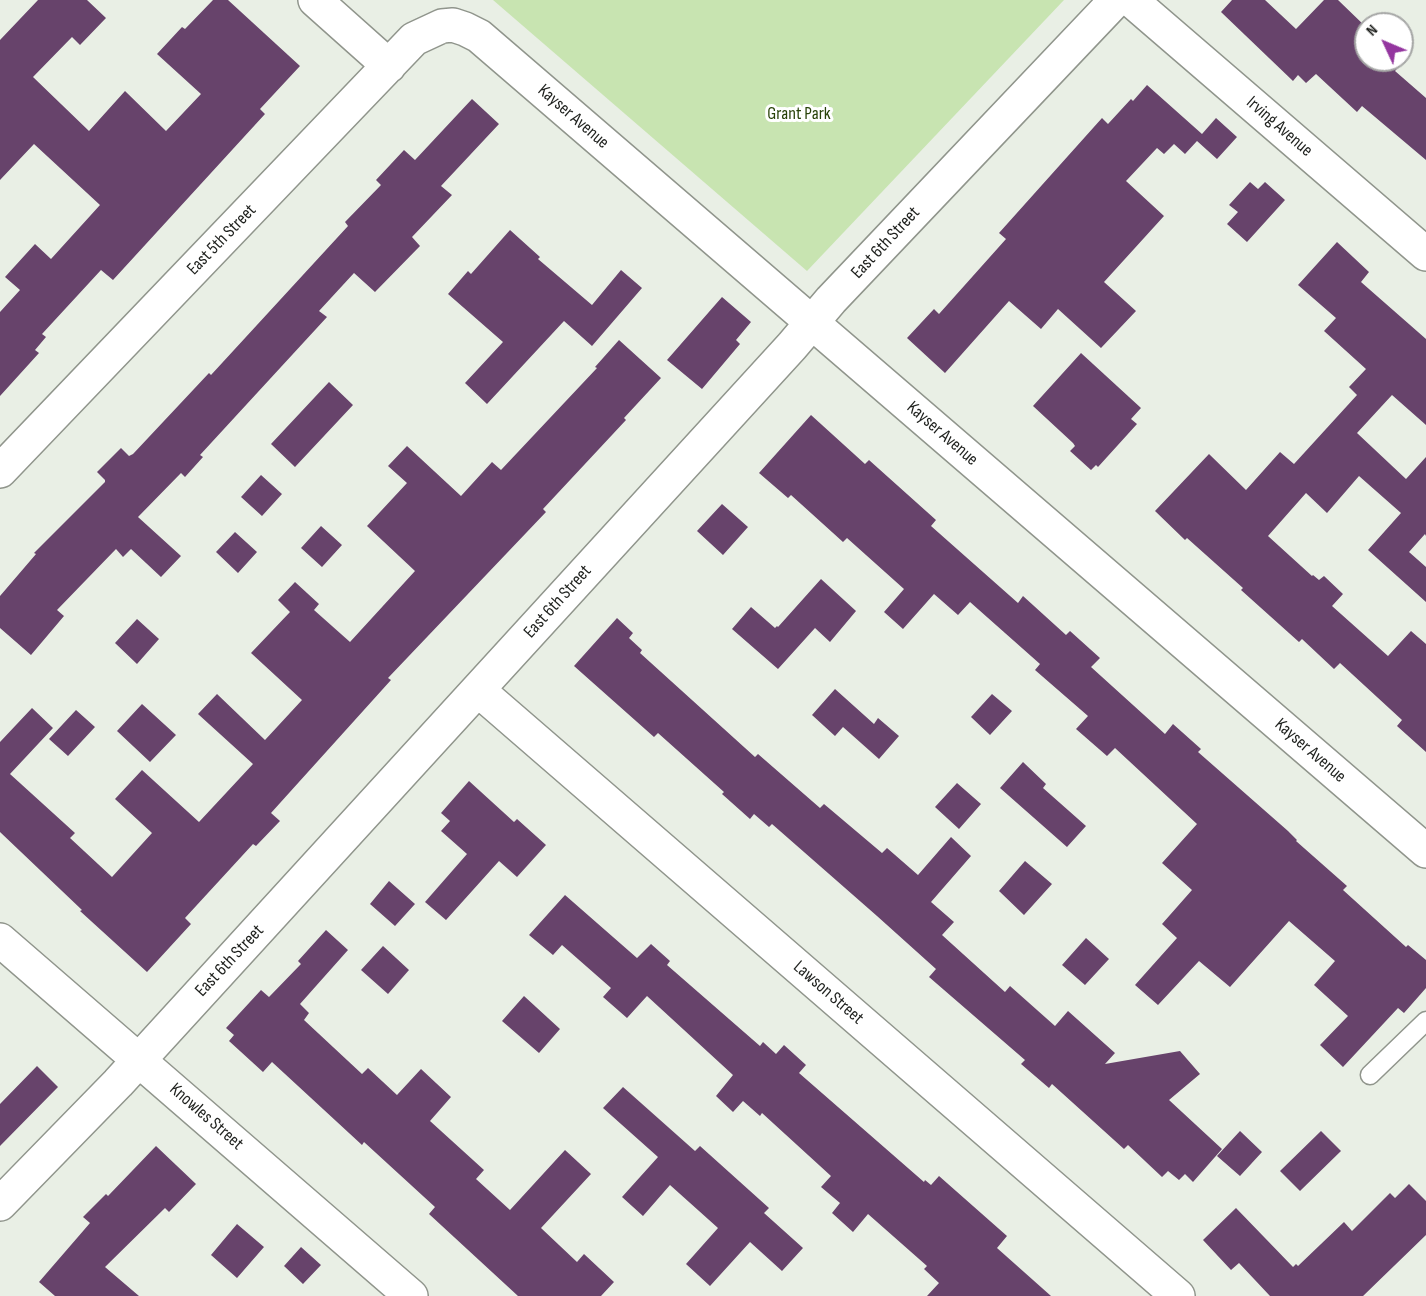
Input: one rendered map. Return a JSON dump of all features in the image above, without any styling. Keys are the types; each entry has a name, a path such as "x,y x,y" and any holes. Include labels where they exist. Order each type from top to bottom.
{"street":[{"path":"315,0 389,66"},
{"name":"East 6th Street","path":"0,1204 140,1060 813,323 831,300 1116,0"},
{"name":"Irving Avenue","path":"1131,0 1426,254"},
{"name":"East 5th Street","path":"0,471 414,39 442,26 453,25"},
{"name":"Kayser Avenue","path":"453,25 479,36 1426,851"},
{"name":"Lawson Street","path":"478,690 1178,1296"},
{"name":"Knowles Street","path":"0,940 411,1296"}],"lane":[{"path":"1370,1075 1426,1021"}],"green space":[{"name":"Grant Park","path":"493,0 1064,0 807,271"}],"building":[{"path":"38,0 87,0 106,18 80,45 72,37 33,77 89,131 125,91 166,131 201,94 157,54 182,27 185,29 213,0 228,0 300,66 260,109 265,114 113,280 101,270 42,334 46,337 35,350 39,353 0,396 0,312 20,290 5,277 35,244 51,259 100,205 34,144 0,180 0,40"},
{"path":"1232,0 1265,0 1296,29 1324,0 1338,0 1354,15 1354,72 1396,72 1426,98 1426,160 1362,106 1357,112 1316,74 1306,83 1298,75 1293,81 1221,12"},
{"path":"1147,85 1202,134 1216,118 1237,137 1217,159 1197,141 1185,154 1174,144 1164,154 1157,148 1126,181 1164,216 1104,282 1136,311 1101,348 1058,309 1041,329 1009,301 945,373 907,338 934,309 939,314 1006,239 999,233 1102,118 1108,124"},
{"path":"472,99 499,124 441,186 452,195 412,237 420,246 375,292 354,273 319,311 327,317 200,455 203,457 185,477 181,473 138,517 181,556 161,577 131,549 123,557 116,549 57,610 64,616 31,655 0,628 0,596 36,554 34,553 105,482 97,472 121,448 129,456 133,454 209,373 211,375 348,226 345,222 381,185 376,180 404,150 415,160"},
{"path":"1250,182 1258,189 1265,182 1285,200 1247,242 1227,224 1238,212 1229,205"},
{"path":"510,230 540,257 538,259 592,305 621,270 642,288 592,346 564,321 487,404 465,383 503,342 448,294 468,271 471,274"},
{"path":"1337,242 1369,272 1361,282 1426,339 1426,425 1392,395 1357,433 1406,479 1426,457 1426,536 1425,534 1409,552 1426,567 1426,602 1368,550 1401,513 1359,476 1327,513 1306,493 1268,536 1312,576 1319,580 1324,576 1343,594 1332,606 1388,656 1411,631 1426,644 1426,752 1397,726 1402,720 1340,663 1334,669 1302,639 1299,642 1241,590 1243,588 1187,538 1185,540 1155,511 1209,454 1246,490 1280,452 1294,464 1357,395 1349,387 1366,369 1324,331 1336,318 1298,285"},
{"path":"722,297 751,322 736,340 740,344 702,389 667,360"},
{"path":"619,340 661,378 624,418 626,420 543,509 546,512 388,678 391,680 271,813 280,821 256,846 253,844 185,918 191,924 147,972 80,911 82,910 0,832 0,742 32,708 53,728 10,774 75,833 70,838 112,877 152,833 115,799 142,770 199,822 253,764 198,714 217,694 265,740 302,700 251,653 290,612 278,600 295,582 319,604 314,610 350,642 415,571 367,526 407,483 388,466 407,446 461,496 492,462 501,470 597,368 595,367"},
{"path":"1081,353 1141,408 1131,419 1137,424 1098,467 1096,465 1091,470 1070,451 1075,446 1073,443 1033,406"},
{"path":"329,382 353,405 295,467 271,444"},
{"path":"811,415 865,464 869,460 936,520 931,526 1018,603 1023,596 1066,635 1070,631 1100,658 1091,667 1165,734 1173,724 1201,749 1198,752 1347,886 1343,890 1406,947 1408,945 1426,960 1426,988 1404,1013 1398,1008 1343,1067 1320,1045 1348,1016 1314,985 1335,961 1289,921 1230,987 1199,961 1158,1005 1135,985 1177,938 1162,924 1192,890 1162,863 1197,824 1115,748 1107,756 1076,729 1088,716 1035,670 1040,664 970,602 958,615 934,594 903,629 884,612 904,589 847,538 843,542 791,495 788,498 759,473"},
{"path":"261,475 282,494 262,516 241,497"},
{"path":"722,504 748,527 723,555 697,531"},
{"path":"321,526 342,545 322,567 301,548"},
{"path":"235,532 257,552 238,573 216,552"},
{"path":"821,579 856,611 830,642 815,628 778,669 732,629 751,607 775,628 778,627"},
{"path":"617,618 633,633 629,638 642,650 640,653 755,757 758,754 820,808 824,804 882,853 887,848 918,875 951,837 971,856 931,902 954,922 942,935 1005,992 1010,986 1055,1026 1068,1011 1115,1053 1105,1064 1180,1051 1200,1074 1169,1100 1222,1149 1193,1182 1185,1174 1179,1180 1168,1171 1162,1177 1128,1145 1124,1149 1052,1084 1049,1088 1021,1064 1025,1060 929,977 936,969 877,916 772,824 769,827 754,814 750,819 722,794 724,792 658,733 654,737 574,666"},
{"path":"137,619 159,639 137,664 115,643"},
{"path":"835,689 874,724 878,718 899,736 879,759 843,727 835,736 812,715"},
{"path":"992,694 1012,711 990,735 971,717"},
{"path":"142,704 176,735 150,762 117,731"},
{"path":"76,710 95,727 68,756 49,739"},
{"path":"1023,762 1046,784 1043,788 1086,826 1067,847 1000,788"},
{"path":"469,781 514,822 517,819 546,845 517,877 499,861 446,920 425,902 467,854 441,831 450,821 441,813"},
{"path":"957,783 981,804 959,829 935,807"},
{"path":"1025,861 1052,884 1024,915 999,891"},
{"path":"389,881 415,904 395,926 370,904"},
{"path":"565,895 637,958 651,944 670,961 667,965 760,1046 763,1042 776,1054 784,1045 806,1065 799,1073 924,1182 925,1180 931,1185 939,1176 1007,1236 997,1248 1051,1296 927,1296 939,1283 924,1269 927,1266 868,1214 853,1232 832,1213 840,1203 821,1187 831,1176 762,1113 760,1116 743,1101 733,1112 716,1096 733,1075 647,996 627,1018 603,997 611,988 562,945 553,955 529,935"},
{"path":"326,930 348,950 300,1004 309,1013 304,1020 362,1074 368,1068 397,1095 421,1069 451,1097 430,1121 484,1170 476,1179 510,1210 565,1150 591,1174 541,1228 577,1262 584,1254 614,1282 601,1296 518,1296 429,1214 435,1207 364,1142 362,1145 272,1062 263,1072 229,1041 234,1035 226,1028 261,990 269,997 301,964 298,961"},
{"path":"1086,938 1109,959 1085,985 1062,965"},
{"path":"383,946 409,970 388,994 361,970"},
{"path":"524,996 560,1029 539,1053 502,1021"},
{"path":"37,1066 58,1087 0,1146 0,1104"},
{"path":"623,1087 695,1151 700,1146 769,1208 764,1213 803,1248 782,1271 750,1242 710,1286 686,1264 718,1228 670,1185 643,1216 622,1197 658,1157 603,1108"},
{"path":"1240,1131 1262,1152 1240,1176 1217,1156"},
{"path":"1321,1131 1341,1151 1300,1191 1280,1171"},
{"path":"156,1146 196,1184 169,1212 165,1208 105,1267 139,1296 55,1296 39,1282 90,1223 83,1217 106,1194 108,1196"},
{"path":"1409,1184 1426,1201 1426,1235 1363,1296 1270,1296 1239,1263 1231,1270 1203,1240 1236,1208 1293,1267 1296,1264 1298,1266 1344,1222 1352,1231 1390,1193 1395,1198"},
{"path":"237,1224 264,1247 237,1278 211,1255"},
{"path":"301,1247 321,1265 303,1284 284,1266"}]}
